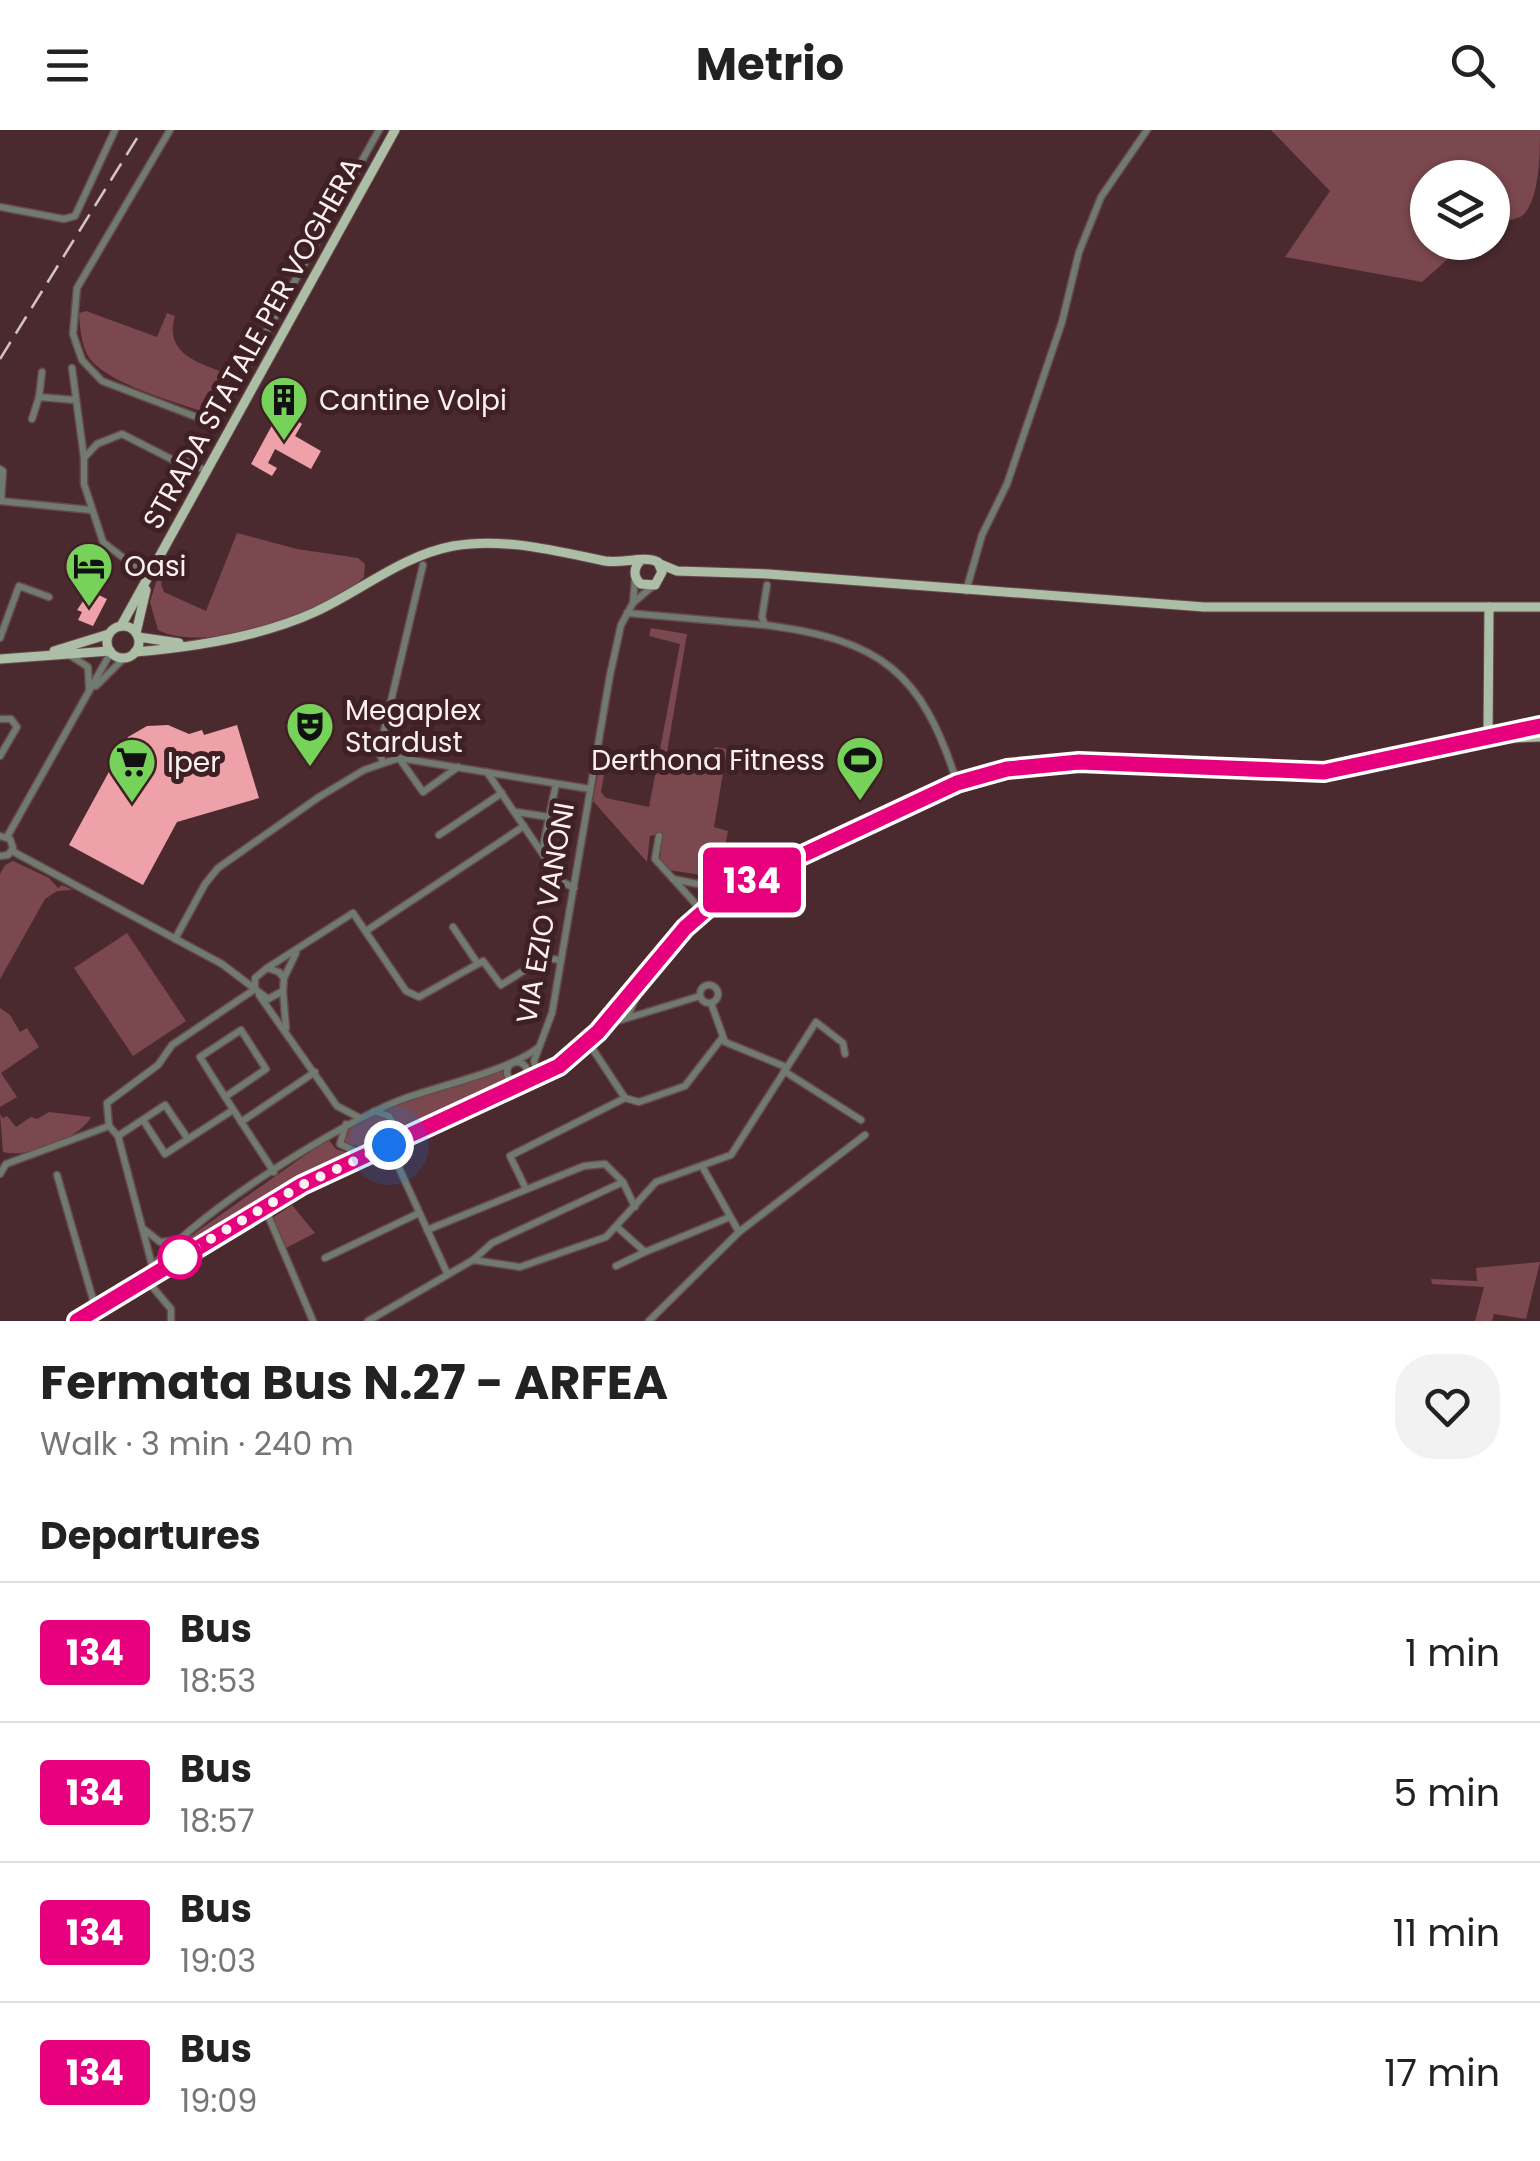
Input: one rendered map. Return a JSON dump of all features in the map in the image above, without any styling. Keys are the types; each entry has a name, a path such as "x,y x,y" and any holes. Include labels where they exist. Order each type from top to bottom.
{"main road":[{"name":"STRADA STATALE PER VOGHERA","path":"121,626 395,130"},
{"path":"0,658 110,652 124,658 135,652 236,638 314,612 404,562 454,546 500,544 551,549 611,562 650,558 677,572 768,574 1204,608 1540,607"},
{"path":"636,578 635,568 641,560"},
{"path":"611,562 646,586 695,572"},
{"path":"656,584 662,576 660,564"},
{"name":"STRADA STATALE PER VOGHERA","path":"137,635 149,577"},
{"path":"1488,606 1488,738"},
{"path":"42,655 109,634 121,626 137,635 187,644"},
{"path":"109,634 110,652"},
{"path":"135,652 137,635"},
{"path":"1488,738 1540,726"},
{"path":"1488,738 1540,737"}],"street":[{"path":"0,208 64,219 75,216 116,130"},
{"path":"170,130 77,288 71,318 82,360 102,381 216,424 379,130"},
{"path":"965,592 982,535 1007,484 1062,322 1079,252 1101,197 1147,130"},
{"path":"269,328 284,336"},
{"path":"72,368 82,466 91,510 103,542 149,577"},
{"path":"32,419 40,397 42,372"},
{"path":"40,397 75,400"},
{"path":"84,458 97,444 122,434 208,471"},
{"path":"169,496 200,437"},
{"path":"0,469 4,471 0,501 91,510"},
{"path":"383,762 379,752 423,564"},
{"path":"632,603 636,578"},
{"path":"632,603 656,584"},
{"path":"765,624 762,618 767,584"},
{"path":"0,638 19,586 49,596"},
{"name":"VIA EZIO VANONI","path":"536,1068 534,1061 552,1013 590,789 626,613 632,603"},
{"path":"626,613 765,624 842,638 866,650 907,680 934,719 957,783"},
{"path":"12,851 12,841 4,836 110,652"},
{"path":"64,654 78,658 88,667 88,694"},
{"path":"88,694 124,658"},
{"path":"0,719 16,723 0,756"},
{"path":"80,1321 264,1206 559,1066 598,1032 650,968 703,912 762,874 957,783 1007,769 1087,762 1324,772 1488,738"},
{"path":"400,758 423,792 459,766"},
{"path":"176,940 205,884 218,868 319,796 383,762 400,758 590,789"},
{"path":"486,771 562,881 574,888"},
{"path":"542,852 556,783"},
{"path":"439,835 502,793"},
{"path":"514,812 549,817"},
{"path":"366,931 524,826"},
{"path":"660,836 656,858 703,912"},
{"path":"12,851 236,973 268,999 283,991"},
{"path":"0,856 12,851"},
{"path":"672,878 718,888"},
{"path":"153,1266 118,1136 110,1126 107,1103 158,1066 172,1045 257,992 263,970 353,913 406,991 414,996 424,997 485,962 501,986 544,958 560,960"},
{"path":"453,926 478,964"},
{"path":"286,1030 284,978 298,950"},
{"path":"623,1018 650,968"},
{"path":"236,973 263,970 279,972 284,978"},
{"path":"700,996 702,987 714,986 718,994 711,1003"},
{"path":"257,992 336,1106 338,1129"},
{"path":"598,1032 623,1018 648,1014 700,996"},
{"path":"700,996 711,1003 722,1038 785,1069 861,1120"},
{"path":"620,1004 632,1004 648,1014"},
{"path":"620,1004 623,1018"},
{"path":"473,1260 520,1268 606,1236 656,1182 730,1155 816,1022 844,1043 845,1054"},
{"path":"225,1097 266,1069 241,1030 200,1057 225,1097 274,1172"},
{"path":"588,1042 625,1098 639,1102 685,1086 722,1038"},
{"name":"VIA EZIO VANONI","path":"373,1110 513,1062 543,1044"},
{"path":"520,1082 507,1076 513,1062 536,1068 559,1066"},
{"path":"520,1082 527,1073 524,1064"},
{"path":"242,1122 315,1072"},
{"path":"526,1189 510,1156 625,1098"},
{"path":"118,1136 165,1106 188,1139"},
{"path":"336,1106 359,1117"},
{"path":"142,1120 165,1154 233,1109"},
{"path":"145,1278 181,1238 338,1129 373,1110 392,1119 389,1145 447,1273"},
{"path":"347,1123 340,1144 365,1156"},
{"path":"0,1174 6,1164 110,1126"},
{"path":"374,1152 388,1135"},
{"path":"649,1321 739,1232 865,1136"},
{"path":"0,1155 6,1164"},
{"path":"427,1230 595,1163 613,1168 634,1207"},
{"path":"702,1166 739,1232"},
{"path":"57,1175 96,1310"},
{"path":"368,1321 473,1260 492,1243 623,1182"},
{"path":"264,1206 313,1321"},
{"path":"325,1258 419,1213"},
{"path":"616,1266 730,1217"},
{"path":"617,1227 645,1252"},
{"path":"144,1229 160,1242 181,1238"},
{"path":"148,1246 174,1261"},
{"path":"145,1278 171,1309 171,1321"}],"shaded area":[{"path":"1271,130 1540,130 1533,198 1529,208 1516,218 1510,219 1510,160 1410,160 1410,260 1447,260 1422,282 1285,257 1330,191"},
{"path":"86,311 157,337 167,313 175,316 173,330 180,349 198,362 233,376 206,413 127,384 100,368 87,354 79,313"},
{"path":"237,533 297,549 358,558 365,564 364,577 323,604 234,634 179,636 158,630 150,602 160,569 166,571 161,584 164,592 206,611"},
{"path":"651,628 687,634 665,764 709,772 715,747 727,749 714,827 728,831 719,878 669,870 660,860 663,833 650,836 647,862 593,801 598,774 604,775 601,792 606,798 649,807 680,644 649,636"},
{"path":"13,861 49,878 58,888 62,885 73,890 57,891 45,899 0,979 0,874"},
{"path":"127,933 186,1021 133,1056 74,968"},
{"path":"0,1008 10,1015 20,1032 27,1028 39,1047 1,1073 17,1097 0,1107"},
{"path":"504,1066 505,1078 512,1084 391,1136 395,1119 384,1108"},
{"path":"49,1112 91,1117 76,1132 51,1145 25,1152 3,1152 0,1114 16,1127"},
{"path":"372,1115 388,1119 389,1127 381,1137 360,1147 345,1143 350,1128"},
{"path":"328,1139 336,1149 351,1154 272,1192 174,1253 168,1252"},
{"path":"292,1205 315,1233 286,1248 272,1218"},
{"path":"1540,1262 1526,1319 1494,1314 1492,1321 1475,1321 1484,1287 1432,1284 1431,1279 1477,1281 1476,1268"}],"building":[{"name":"Cantine Volpi","path":"283,405 296,412 293,418 302,424 295,436 321,451 311,469 275,449 268,463 277,468 272,476 251,464"},
{"name":"Oasi","path":"90,591 107,599 93,626 78,620 82,612 77,610"},
{"path":"168,725 189,734 202,730 204,735 237,725 259,798 177,822 143,885 69,845 128,737 147,726"}],"railway":[{"path":"0,359 142,130"}],"bus line":[{"name":"134","path":"77,1321 302,1185 559,1066 598,1032 685,928 717,900 762,874 957,783 1007,769 1079,762 1324,772 1540,726"}],"place":[{"name":"Cantine Volpi","path":"284,442"},
{"name":"Oasi","path":"89,608"},
{"name":"Megaplex Stardust","path":"310,768"},
{"name":"Derthona Fitness","path":"860,802"},
{"name":"Iper","path":"132,804"}],"route":[{"path":"180,1257 302,1185 389,1145"}]}
